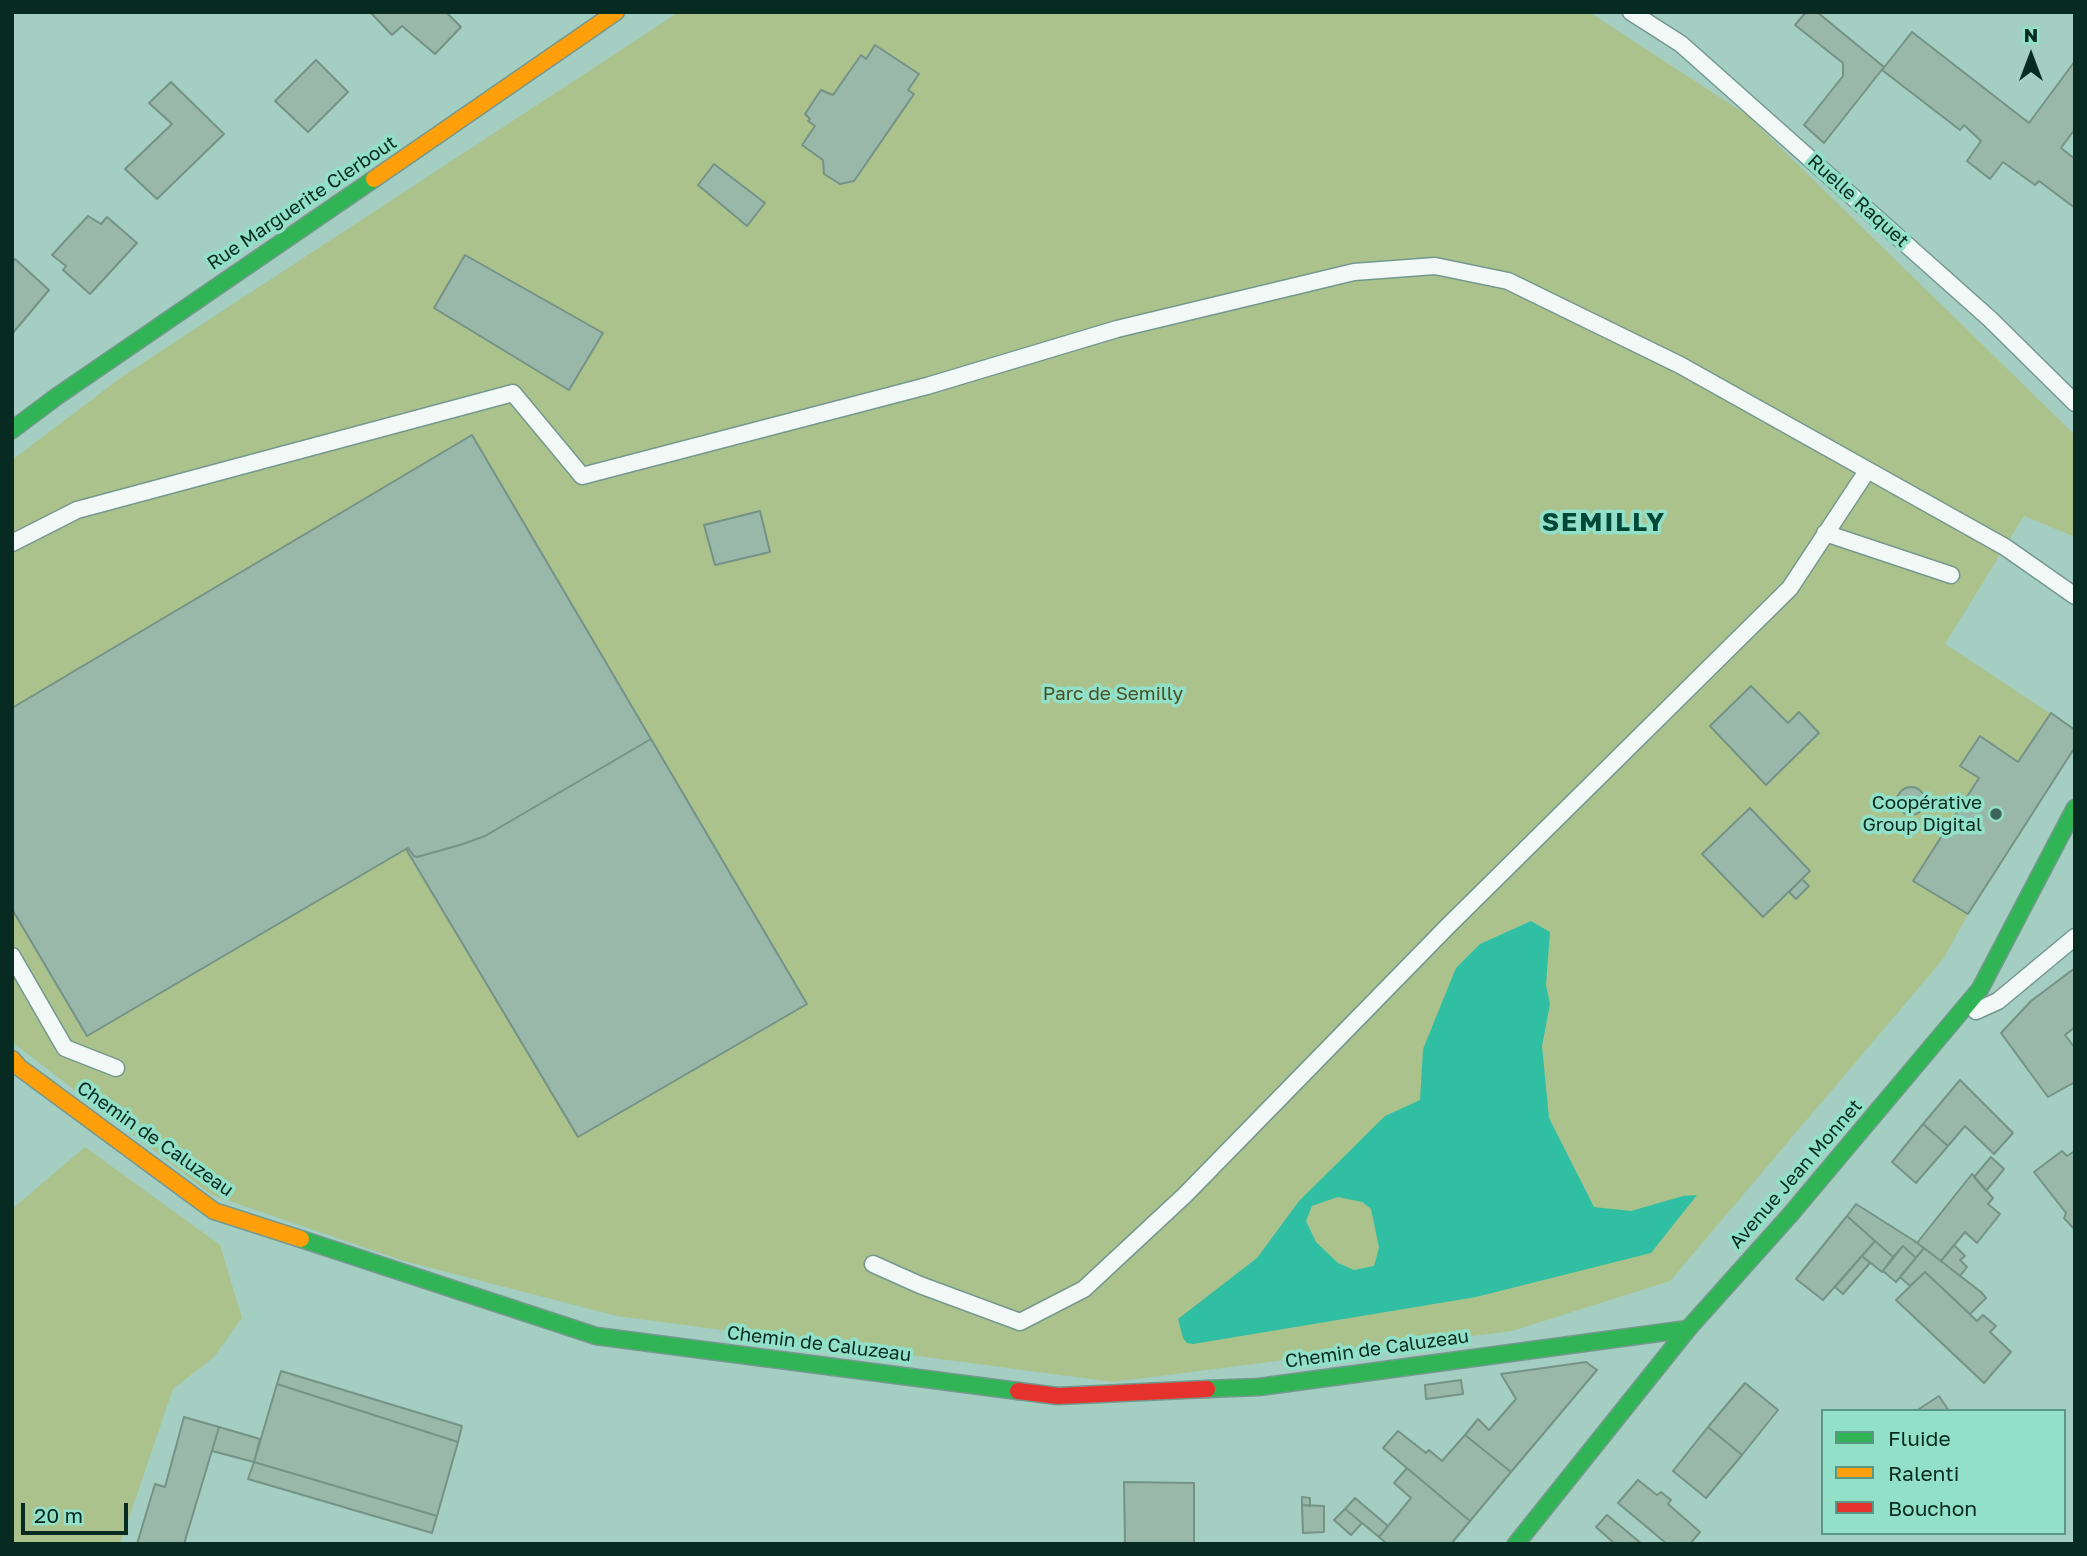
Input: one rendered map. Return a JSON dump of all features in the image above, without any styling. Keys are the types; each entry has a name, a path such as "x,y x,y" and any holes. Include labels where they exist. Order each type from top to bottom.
{"street":[{"name":"Rue Marguerite Clerbout","path":"12,430 55,397 616,12"},
{"name":"Avenue Jean Monnet","path":"1516,1544 1688,1329 1790,1215 1980,989 2075,808"},
{"name":"Chemin de Caluzeau","path":"12,1059 20,1068 214,1211 596,1336 1059,1396 1259,1387 1688,1329"}],"lane":[{"name":"Ruelle Raquet","path":"1631,12 1681,44 1990,319 2075,403"},
{"path":"12,543 77,510 513,393 582,476 927,386 1116,329 1354,272 1435,266 1508,281 1681,365 2004,547 2075,596"},
{"path":"873,1264 920,1285 1020,1322 1084,1289 1185,1195 1448,926 1790,589 1867,471"},
{"path":"1825,533 1951,575"},
{"path":"1952,1021 1998,1001 2075,937"},
{"path":"12,956 65,1048 116,1068"}],"green space":[{"name":"Parc de Semilly","path":"679,12 1589,12 1747,115 2075,435 2075,537 2024,516 1945,644 2075,730 2075,747 1968,914 1944,958 1670,1281 1512,1331 1113,1382 617,1316 404,1261 212,1195 12,1042 12,460 123,376"},
{"path":"85,1147 220,1245 242,1318 214,1357 173,1389 120,1544 12,1544 12,1209"}],"shaded area":[{"path":"1531,921 1550,932 1546,985 1550,1004 1542,1046 1549,1118 1594,1207 1631,1211 1683,1196 1697,1195 1651,1253 1476,1297 1187,1343 1178,1319 1257,1258 1299,1201 1385,1116 1420,1100 1423,1049 1456,968 1480,944","holes":["1338,1197 1362,1202 1371,1209 1379,1248 1374,1266 1354,1270 1338,1263 1316,1242 1306,1221 1312,1206"]}],"building":[{"path":"370,12 446,12 461,27 435,54 402,26 392,35"},
{"path":"1806,12 1817,12 1884,67 1824,143 1804,125 1843,76 1843,63 1795,25"},
{"path":"1912,32 2029,123 2075,61 2075,129 2061,148 2075,159 2075,208 2039,181 2035,185 2003,162 1990,179 1967,161 1981,141 1964,125 1960,130 1882,70"},
{"path":"875,45 919,74 908,90 914,94 854,181 840,184 824,174 823,160 802,145 815,126 808,121 810,119 805,114 821,90 833,95 861,55 866,59"},
{"path":"316,60 348,92 308,132 275,101"},
{"path":"171,82 224,134 157,199 125,169 172,124 149,103"},
{"path":"714,164 765,203 747,226 698,185"},
{"path":"88,216 101,224 107,217 137,243 90,294 63,270 66,266 52,255"},
{"path":"465,255 603,333 569,390 434,308"},
{"path":"15,259 49,290 12,334 12,262"},
{"path":"472,435 651,739 485,836 417,857 406,849 87,1036 12,909 12,708"},
{"path":"760,511 770,552 715,565 704,525"},
{"path":"1751,686 1788,723 1799,712 1819,733 1766,785 1710,726"},
{"path":"2051,713 2075,730 2075,747 1968,914 1913,881 1979,778 1960,766 1980,736 2018,762"},
{"path":"651,739 807,1004 578,1137 406,849 417,857 485,836"},
{"path":"1911,787 1921,791 1925,801 1921,811 1911,815 1901,811 1897,801 1901,791"},
{"path":"1750,808 1810,871 1763,917 1702,854"},
{"path":"1802,879 1809,886 1796,899 1789,892"},
{"path":"2075,968 2075,1027 2065,1035 2075,1048 2075,1082 2048,1097 2001,1033 2031,1001"},
{"path":"1960,1080 2013,1133 1994,1154 1965,1126 1948,1146 1923,1124"},
{"path":"1923,1124 1948,1146 1916,1183 1892,1162"},
{"path":"2062,1151 2067,1156 2075,1151 2075,1230 2064,1218 2066,1213 2034,1172"},
{"path":"1991,1157 2004,1169 1986,1191 1974,1177"},
{"path":"1972,1174 1993,1198 1988,1204 2000,1214 1977,1243 1965,1232 1941,1261 1917,1243"},
{"path":"1856,1204 1924,1248 1916,1258 1903,1246 1893,1257 1847,1216"},
{"path":"1847,1216 1875,1241 1823,1300 1796,1279"},
{"path":"1875,1241 1893,1257 1882,1272 1862,1256"},
{"path":"1954,1245 1965,1256 1960,1260 1967,1267 1960,1276 1941,1261"},
{"path":"1903,1246 1916,1258 1896,1282 1883,1271"},
{"path":"1924,1248 1986,1298 1970,1314 1925,1272 1910,1286 1900,1277"},
{"path":"1862,1256 1870,1263 1843,1294 1835,1287"},
{"path":"1925,1272 1977,1321 1983,1315 1996,1326 1990,1332 2011,1352 1984,1383 1896,1300"},
{"path":"1586,1362 1597,1370 1511,1472 1465,1435 1478,1419 1489,1430 1516,1399 1501,1374"},
{"path":"281,1371 462,1426 458,1442 277,1384"},
{"path":"1461,1380 1463,1394 1426,1399 1425,1385"},
{"path":"1745,1383 1778,1410 1742,1455 1708,1427"},
{"path":"277,1384 458,1442 437,1516 254,1462"},
{"path":"1939,1396 1948,1409 1919,1409"},
{"path":"184,1417 219,1427 184,1544 137,1544 155,1484 165,1487"},
{"path":"219,1427 260,1439 254,1462 212,1451"},
{"path":"1708,1427 1742,1455 1706,1498 1673,1471"},
{"path":"1398,1431 1426,1453 1429,1450 1442,1461 1465,1435 1511,1472 1470,1521 1383,1448"},
{"path":"254,1462 437,1516 432,1533 248,1479"},
{"path":"1407,1468 1470,1521 1451,1544 1387,1544 1379,1537 1411,1498 1394,1483"},
{"path":"1638,1480 1657,1495 1661,1492 1671,1500 1668,1504 1700,1532 1690,1544 1667,1544 1618,1503"},
{"path":"1124,1482 1194,1483 1194,1544 1125,1544"},
{"path":"1302,1497 1310,1498 1310,1506 1302,1505"},
{"path":"1355,1498 1388,1526 1379,1537 1345,1509"},
{"path":"1302,1505 1324,1506 1324,1532 1303,1533"},
{"path":"1345,1509 1362,1523 1351,1535 1334,1520"},
{"path":"1607,1515 1642,1544 1615,1544 1596,1527"}],"traffic: fast":[{"path":"12,430 374,179"},
{"path":"1516,1544 1688,1329 1790,1215 1980,989 2075,808"},
{"path":"301,1239 596,1336 1018,1391"},
{"path":"1207,1389 1259,1387 1688,1329"}],"traffic: slow":[{"path":"374,179 616,12"},
{"path":"12,1059 20,1068 214,1211 301,1239"}],"traffic: jam":[{"path":"1018,1391 1058,1396 1207,1389"}],"place":[{"name":"Coopérative Group Digital","path":"1996,814"}],"district":[{"name":"SEMILLY","path":"1604,523"}]}
